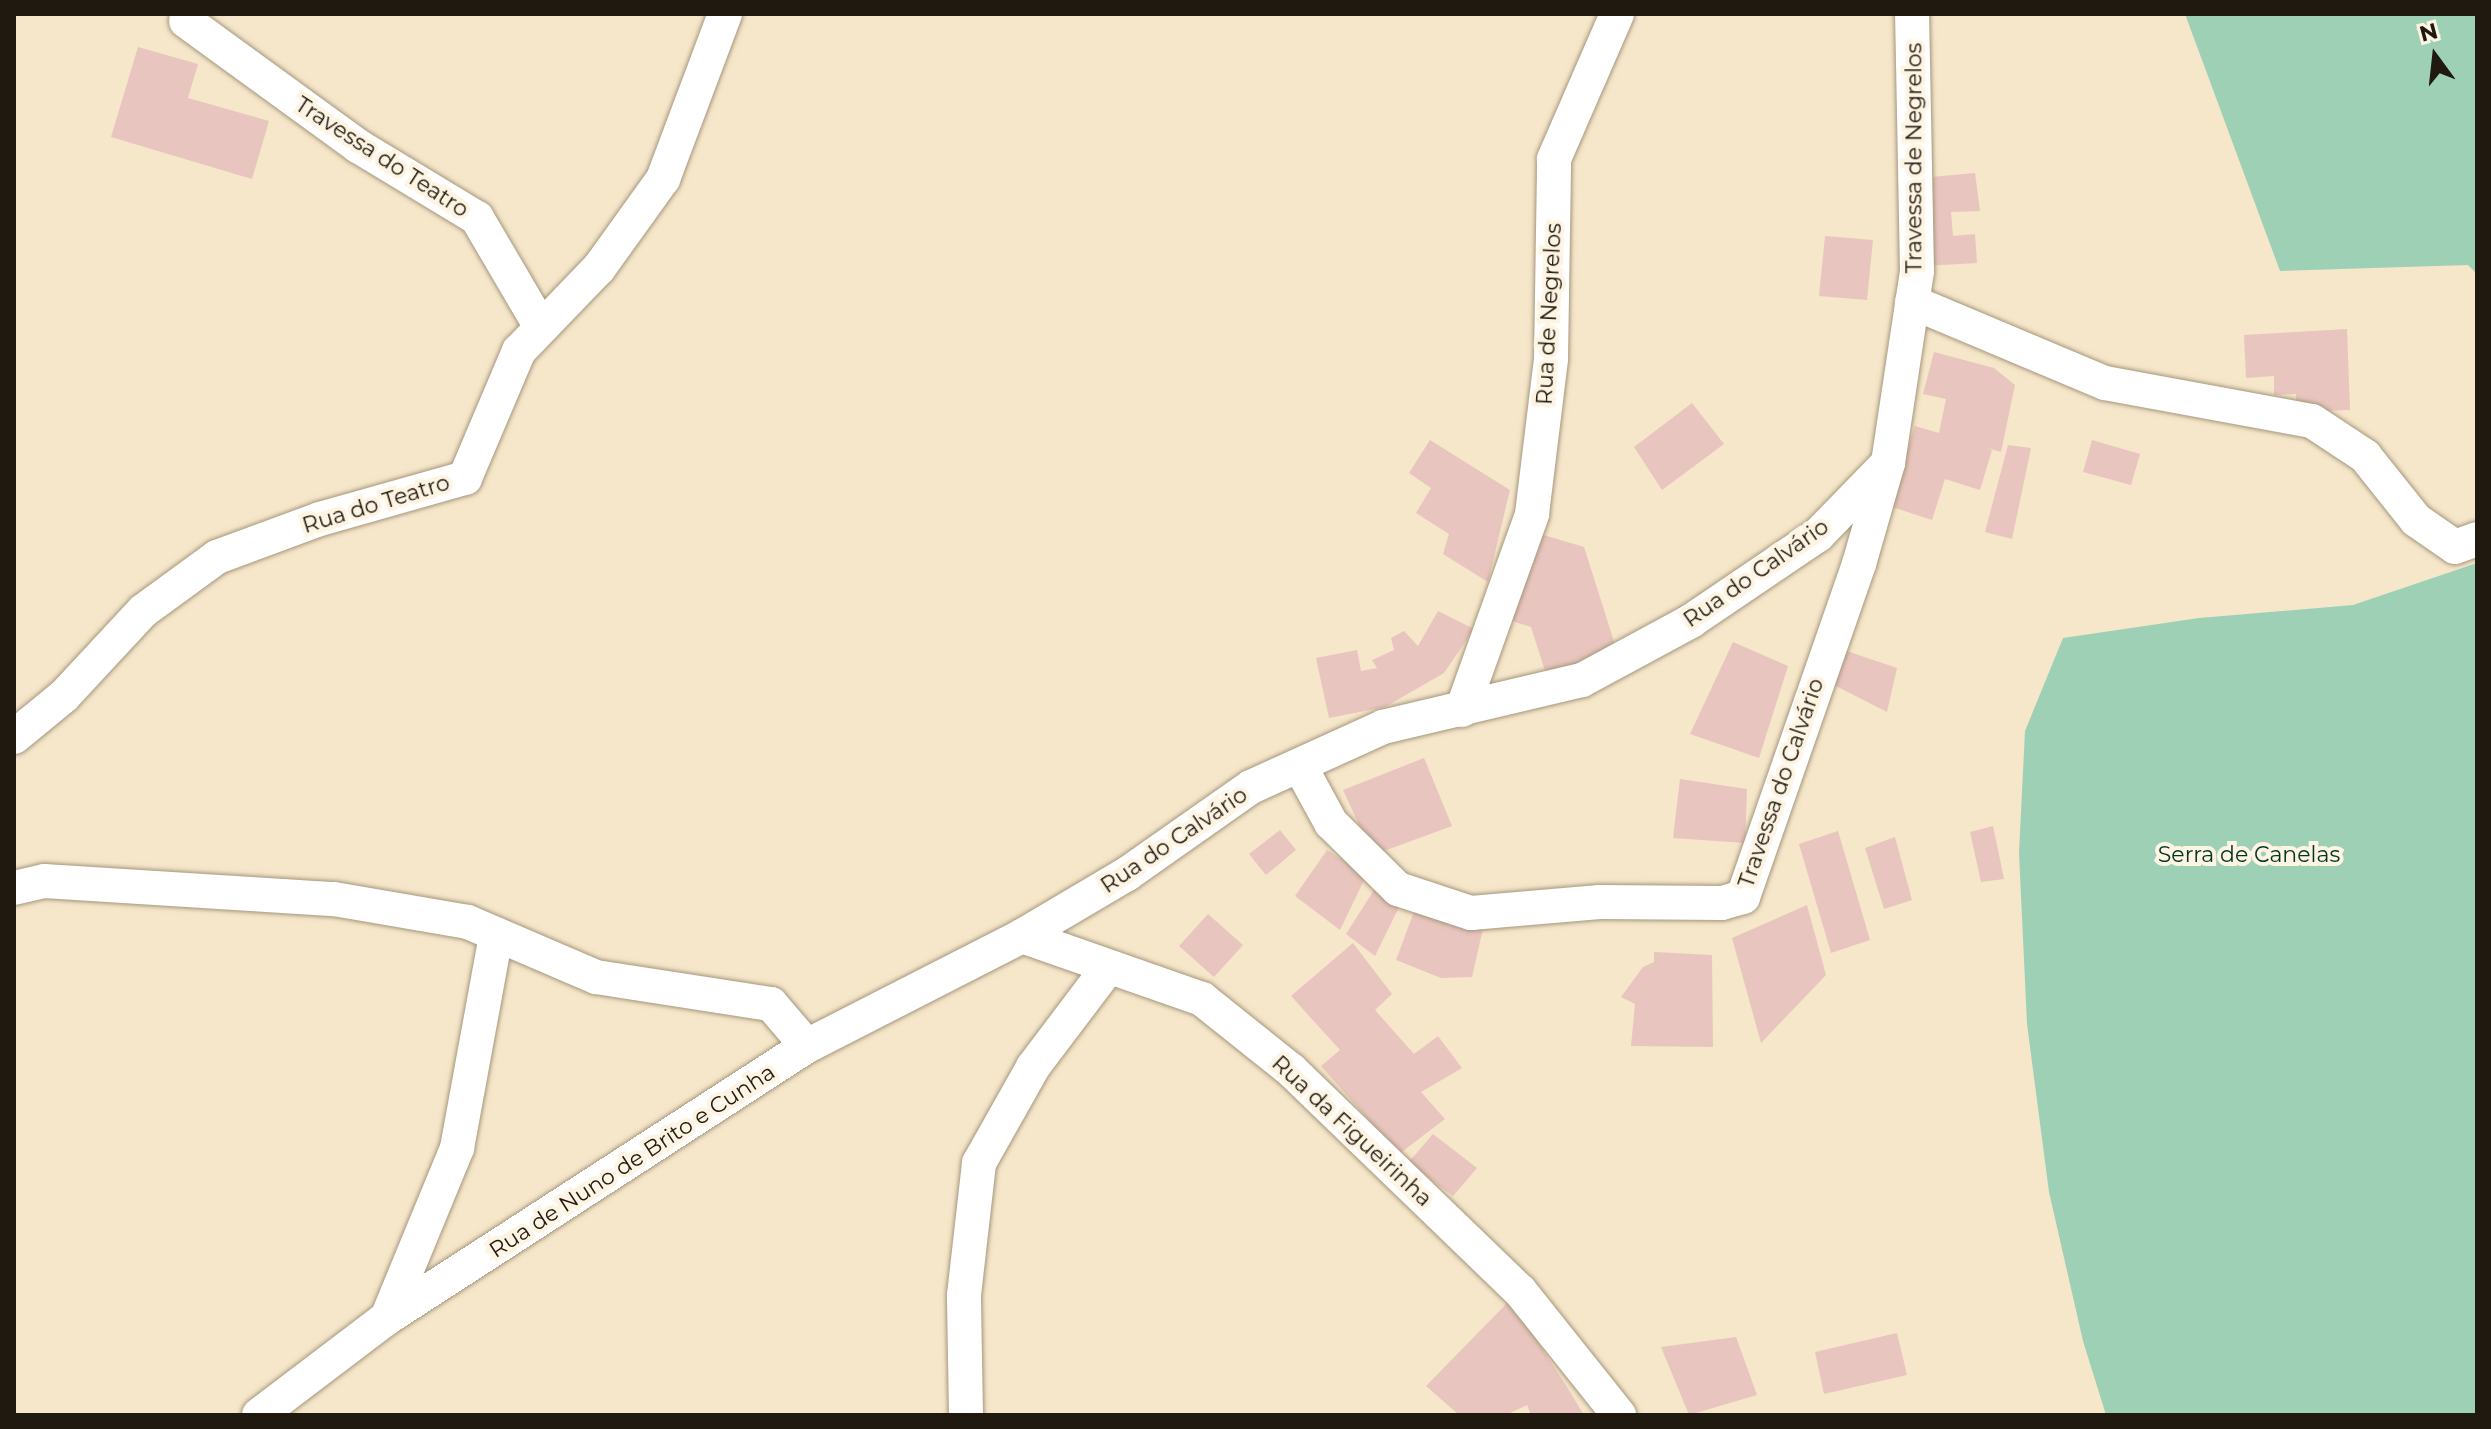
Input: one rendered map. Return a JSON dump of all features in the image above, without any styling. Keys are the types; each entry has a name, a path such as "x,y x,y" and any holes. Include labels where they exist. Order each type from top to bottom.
{"street":[{"name":"Rua do Teatro","path":"14,737 64,696 143,611 217,557 320,519 465,478 519,351 599,268 663,179 725,14"},
{"name":"Rua de Negrelos","path":"1462,710 1532,514 1551,359 1554,159 1617,14"},
{"name":"Travessa de Negrelos","path":"1912,14 1917,271 1912,302"},
{"name":"Travessa do Teatro","path":"186,21 358,146 477,218 541,327"},
{"path":"1888,463 1912,302 2105,383 2312,421 2365,456 2416,520 2455,547 2477,539"},
{"name":"Rua do Calvário","path":"1022,936 1127,874 1251,787 1301,768 1383,727 1582,680 1691,621 1818,535 1888,463"},
{"name":"Travessa do Calvário","path":"1301,768 1331,823 1398,889 1471,913 1600,902 1722,903 1743,897 1859,564 1888,463"},
{"path":"14,888 44,881 334,899 468,922 596,977 771,1004 807,1046"},
{"path":"387,1318 457,1148 496,935"},
{"name":"Rua da Figueirinha","path":"1022,936 1202,999 1291,1070 1520,1291 1619,1415"},
{"name":"Rua de Nuno de Brito e Cunha","path":"259,1415 387,1318 807,1046 1022,936"},
{"path":"966,1415 964,1295 979,1163 1033,1067 1108,968"}],"green space":[{"path":"2185,14 2477,14 2477,274 2468,265 2280,271"},
{"name":"Serra de Canelas","path":"2477,563 2477,1415 2106,1415 2083,1341 2049,1192 2027,1024 2019,853 2025,731 2063,638 2199,618 2353,605"}],"building":[{"path":"138,47 198,64 188,98 269,121 252,179 111,137"},
{"path":"1975,173 1980,211 1951,212 1953,236 1975,234 1977,263 1923,266 1920,178"},
{"path":"1825,236 1873,240 1867,300 1819,296"},
{"path":"2347,329 2350,410 2296,412 2296,394 2274,395 2274,376 2246,378 2244,335"},
{"path":"1934,352 1994,368 2015,385 2001,452 1984,447 1992,450 1980,490 1945,479 1932,520 1889,506 1915,426 1939,433 1946,399 1923,394"},
{"path":"1692,403 1724,444 1662,490 1634,447"},
{"path":"1430,440 1510,490 1488,582 1443,554 1449,534 1416,513 1431,488 1409,473"},
{"path":"2092,440 2140,454 2131,485 2083,472"},
{"path":"2008,445 2031,448 2012,539 1985,532"},
{"path":"1537,533 1584,547 1618,654 1547,677 1531,627 1509,620"},
{"path":"1438,611 1474,629 1444,673 1385,707 1329,718 1316,658 1357,650 1361,671 1377,668 1372,660 1394,650 1391,638 1404,631 1418,646"},
{"path":"1733,642 1788,666 1759,758 1690,734"},
{"path":"1838,648 1897,668 1887,712 1826,681"},
{"path":"1424,758 1452,826 1373,855 1343,790"},
{"path":"1680,779 1747,789 1745,843 1673,838"},
{"path":"1993,826 2004,879 1981,882 1970,832"},
{"path":"1280,830 1296,850 1266,875 1249,854"},
{"path":"1838,831 1870,940 1831,953 1799,844"},
{"path":"1895,837 1912,900 1884,909 1865,848"},
{"path":"1327,850 1366,876 1340,930 1295,896"},
{"path":"1374,890 1400,905 1375,956 1346,934"},
{"path":"1807,905 1826,975 1761,1043 1732,938"},
{"path":"1415,909 1484,924 1472,977 1441,978 1396,960"},
{"path":"1208,914 1243,945 1214,977 1179,946"},
{"path":"1353,943 1392,994 1375,1010 1414,1054 1438,1036 1462,1068 1421,1092 1445,1119 1399,1154 1321,1066 1340,1050 1291,996"},
{"path":"1654,952 1712,955 1713,1047 1631,1046 1635,1004 1621,997 1643,967 1654,962"},
{"path":"1433,1134 1477,1168 1453,1196 1408,1163"},
{"path":"1510,1300 1584,1415 1531,1415 1527,1405 1506,1415 1459,1415 1426,1386"},
{"path":"1897,1333 1907,1375 1824,1394 1815,1352"},
{"path":"1736,1337 1757,1395 1689,1415 1661,1347"}]}
